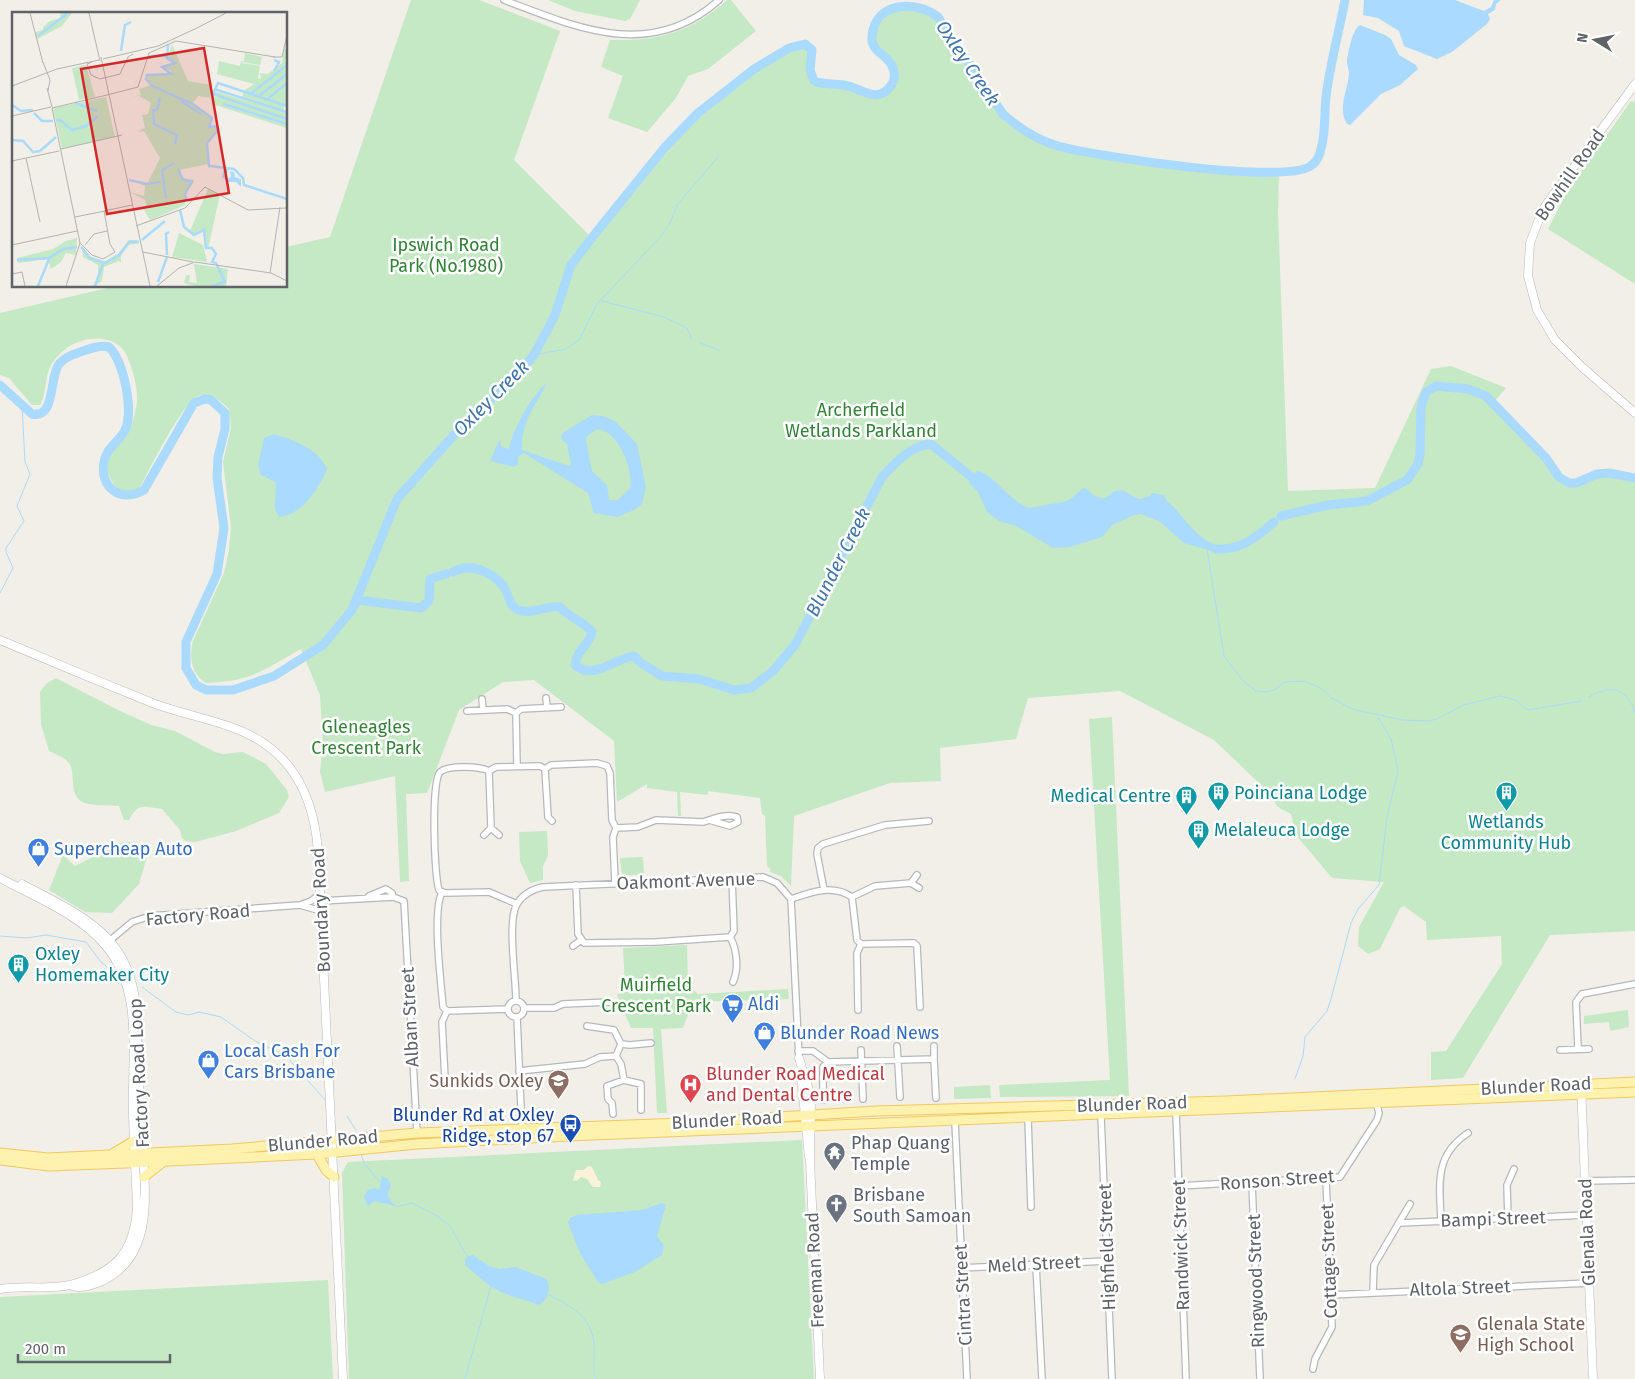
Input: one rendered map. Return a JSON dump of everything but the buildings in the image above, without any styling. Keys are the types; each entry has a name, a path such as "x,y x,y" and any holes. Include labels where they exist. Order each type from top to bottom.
{"main road":[{"name":"Bowhill Road","path":"1635,84 1543,209 1530,243 1528,276 1537,310 1555,340 1582,367 1635,413"},
{"name":"Boundary Road","path":"0,640 158,705 232,727 254,736 269,746 298,777 310,805 318,843 343,1379"},
{"name":"Factory Road Loop","path":"0,873 82,917 108,942 130,972 135,990 139,1158"},
{"name":"Factory Road Loop","path":"0,878 80,923 108,942 120,966 130,1001 134,1141 139,1158"},
{"path":"798,1054 809,1127"},
{"name":"Blunder Road","path":"0,1153 33,1157 110,1155 165,1161 317,1154 417,1144 1101,1116 1377,1102 1582,1089 1635,1082"},
{"name":"Blunder Road","path":"0,1160 48,1166 332,1139 417,1133 682,1123 876,1111 1095,1106 1372,1093 1582,1089 1635,1092"},
{"name":"Glenala Road","path":"1582,1089 1592,1379"},
{"name":"Freeman Road","path":"809,1127 820,1379"},
{"path":"110,1155 134,1141"},
{"path":"317,1154 326,1170 334,1176"},
{"path":"70,1285 76,1288 84,1287 106,1279 118,1270 132,1255 144,1220 144,1177 139,1158"},
{"path":"0,1288 70,1285 87,1280 108,1270 119,1260 129,1246 136,1218 139,1158"},
{"path":"144,1177 165,1161"}],"street":[{"path":"504,0 589,30 627,35 655,32 679,25 703,13 719,0"},
{"path":"546,698 547,708"},
{"path":"482,699 483,710"},
{"path":"516,713 521,709 561,707"},
{"path":"467,711 507,710 516,713"},
{"path":"516,713 518,766"},
{"path":"544,769 551,765 597,763 607,766 610,773 612,820 616,828 613,837 615,883"},
{"path":"442,892 437,886 434,798 436,779 446,769 481,767 488,770 496,766 540,766 544,769"},
{"path":"544,769 548,818 552,821"},
{"path":"488,770 491,828 499,835"},
{"path":"616,828 638,827 652,820 709,820"},
{"path":"824,890 817,854 818,848 823,844 885,824 929,821"},
{"path":"484,835 491,828"},
{"path":"911,883 917,875"},
{"name":"Oakmont Avenue","path":"517,904 527,893 537,888 762,877 777,883 791,900"},
{"path":"730,936 734,930 732,878"},
{"path":"852,897 875,886 911,883 919,888"},
{"path":"576,885 578,934 581,940 591,944 656,942 730,936"},
{"path":"852,897 841,891 824,890 791,900 798,1054 813,1050 828,1062 934,1059"},
{"path":"442,892 489,892 517,904 513,922 516,1001"},
{"path":"442,892 438,903 443,1007 446,1011"},
{"name":"Factory Road","path":"300,906 321,897 393,897 404,901"},
{"path":"852,897 857,940 861,944 910,942 917,946 920,1007"},
{"name":"Alban Street","path":"404,901 417,1133"},
{"name":"Factory Road","path":"108,942 125,927 144,917 300,906 321,911"},
{"path":"730,936 735,945 736,976 733,982"},
{"path":"573,946 581,940"},
{"path":"858,1010 857,953 861,944"},
{"path":"1578,1049 1576,1002 1578,997 1582,994 1635,984"},
{"path":"516,1001 523,1004 524,1008 523,1013 517,1017"},
{"path":"508,1009 512,1002 516,1001"},
{"path":"524,1008 554,1008 563,1004 610,1002"},
{"path":"446,1011 508,1009"},
{"path":"508,1009 510,1014 517,1017"},
{"path":"445,1079 442,1022 446,1011"},
{"path":"517,1017 522,1139"},
{"path":"587,1026 614,1030 621,1044 616,1056"},
{"path":"621,1044 651,1043"},
{"path":"897,1046 900,1097"},
{"path":"934,1046 936,1098"},
{"path":"1560,1050 1589,1049"},
{"path":"861,1050 863,1099"},
{"path":"519,1071 585,1064 593,1058 616,1056"},
{"path":"616,1056 621,1064 624,1080"},
{"path":"823,1100 823,1067 828,1062"},
{"path":"613,1114 612,1104 608,1099 607,1086 624,1080 641,1084 641,1110"},
{"path":"1372,1093 1377,1102"},
{"name":"Ronson Street","path":"1179,1186 1326,1179 1342,1175 1378,1117 1377,1102"},
{"name":"Randwick Street","path":"1176,1112 1186,1379"},
{"name":"Highfield Street","path":"1101,1116 1112,1379"},
{"path":"1028,1118 1031,1207"},
{"name":"Cintra Street","path":"955,1121 966,1379"},
{"path":"1441,1222 1440,1168 1454,1144 1468,1133"},
{"path":"1508,1219 1507,1185 1514,1169"},
{"name":"Cottage Street","path":"1313,1369 1315,1358 1332,1327 1326,1179"},
{"path":"1585,1181 1635,1180"},
{"name":"Ringwood Street","path":"1252,1183 1260,1379"},
{"path":"1373,1292 1374,1265 1410,1204"},
{"name":"Bampi Street","path":"1399,1223 1586,1215"},
{"name":"Meld Street","path":"962,1268 1107,1261"},
{"path":"1036,1265 1042,1379"},
{"name":"Altola Street","path":"1331,1295 1589,1283"}],"green space":[{"name":"Archerfield Wetlands Parkland","path":"411,0 479,0 560,31 514,160 592,238 653,163 695,118 743,77 789,48 799,45 809,46 811,50 811,79 817,84 844,85 880,95 886,93 891,88 894,70 873,45 871,37 882,15 890,7 898,3 921,4 932,10 1003,114 1021,130 1050,144 1115,158 1226,170 1279,172 1278,212 1288,491 1375,488 1431,369 1451,366 1506,388 1494,402 1546,458 1559,477 1569,483 1576,483 1597,474 1609,473 1620,475 1635,483 1635,931 1550,935 1463,1078 1431,1080 1431,1052 1446,1051 1502,964 1501,936 1427,940 1426,922 1404,906 1400,908 1380,949 1368,954 1358,946 1359,927 1384,882 1332,878 1296,835 1291,814 1278,807 1261,785 1214,740 1120,691 1028,698 1016,739 940,748 941,781 890,783 794,816 791,886 781,876 770,872 770,868 767,867 765,816 762,814 760,798 708,791 708,795 680,792 681,816 678,816 677,792 647,788 647,784 617,802 614,741 534,680 503,682 459,710 427,793 406,794 409,881 400,882 395,776 325,792 320,772 323,744 320,695 301,649 257,673 222,682 206,683 197,675 192,665 193,641 224,573 229,550 231,527 223,462 231,428 229,409 211,396 198,396 184,410 175,423 139,489 134,493 121,492 111,479 107,464 110,454 128,434 137,402 137,395 132,368 125,352 118,344 103,339 86,340 78,342 63,351 48,372 40,405 32,405 9,378 0,375 0,313 107,288 288,288 288,247 330,237"},
{"path":"548,0 640,0 630,19 625,21 575,11"},
{"path":"727,0 731,0 756,31 708,69 688,76 676,98 647,132 608,118 623,76 601,67 610,40 644,39 673,33 700,20"},
{"path":"1631,101 1635,102 1635,284 1548,229 1567,192"},
{"path":"56,678 118,710 151,725 175,731 215,752 223,754 243,752 266,764 287,790 289,797 279,813 236,831 195,842 186,841 182,838 180,830 162,809 142,807 135,810 129,820 124,820 119,806 92,805 82,802 75,794 70,764 62,757 49,751 41,724 40,692 47,683"},
{"path":"1112,717 1129,1096 1000,1097 999,1085 1110,1080 1089,719"},
{"path":"547,831 548,856 543,866 543,880 530,883 520,861 519,832"},
{"path":"123,842 141,843 148,853 139,884 112,913 85,912 49,890 63,855 75,866"},
{"path":"643,857 644,875 622,875 620,858"},
{"name":"Muirfield Crescent Park","path":"687,945 688,986 698,994 788,989 789,999 693,1002 683,1028 661,1029 667,1113 657,1113 653,1028 631,1028 617,995 625,986 623,948"},
{"path":"1628,1010 1629,1027 1610,1031 1609,1022 1584,1024 1584,1016"},
{"path":"990,1085 991,1098 954,1099 954,1087"},
{"path":"802,1140 814,1379 349,1379 342,1173 348,1162"},
{"path":"328,1280 333,1379 0,1379 0,1297"}],"sand":[{"path":"588,1166 592,1167 598,1180 601,1182 600,1187 593,1187 587,1179 581,1177 577,1181 573,1180 576,1170 584,1170"}],"water":[{"path":"1364,0 1455,0 1484,11 1491,7 1494,0 1501,0 1496,4 1495,10 1488,14 1490,19 1487,24 1452,52 1437,59 1404,46 1399,31 1378,18 1363,15"},
{"path":"1360,25 1391,39 1399,55 1416,65 1418,69 1400,85 1381,94 1350,125 1347,124 1343,112 1349,73 1347,62 1349,47"},
{"path":"547,383 526,423 522,450 569,466 571,464 567,444 562,440 561,436 564,432 592,415 603,416 615,421 637,444 646,487 642,504 634,510 617,517 594,513 588,493 524,453 518,457 518,464 514,467 490,461 500,439 501,447 509,449 514,433 524,413 541,388","holes":["597,429 605,431 612,436 623,452 631,480 630,488 618,500 609,500 607,485 592,471 586,440 587,436"]},
{"path":"274,434 305,446 318,456 327,470 314,493 303,506 288,515 280,517 275,508 275,482 261,475 258,466 264,438"},
{"path":"977,471 989,477 1014,499 1027,507 1065,501 1083,488 1095,496 1103,498 1119,490 1140,499 1150,496 1152,493 1164,495 1198,534 1216,545 1224,547 1226,551 1216,552 1184,543 1160,522 1141,514 1134,515 1112,525 1102,537 1070,547 1053,548 1016,526 999,521 987,512 978,492 969,483 972,475"},
{"path":"382,1176 388,1179 391,1186 387,1194 392,1203 399,1207 374,1201 368,1206 364,1197 368,1190 375,1188 379,1190"},
{"path":"662,1203 666,1205 657,1236 663,1244 662,1255 635,1272 602,1284 598,1282 580,1253 568,1223 570,1218 577,1215 642,1210"},
{"path":"473,1255 489,1266 499,1269 515,1267 547,1279 549,1291 547,1297 539,1305 497,1290 465,1265 465,1260 468,1256"}],"waterway":[{"name":"Oxley Creek","path":"0,385 32,414 40,414 48,404 56,370 61,362 70,356 90,349 109,347 119,363 123,375 128,400 128,422 125,430 107,453 103,471 108,486 120,494 127,495 144,490 194,403 205,399 211,400 225,413 225,429 218,457 217,478 224,528 217,574 186,642 186,668 196,685 206,690 233,690 274,676 323,645 352,610 397,499 463,425 515,377 534,355 555,315 571,265 665,147 698,113 754,69 789,48 805,44 812,50 810,70 814,81 844,85 875,95 881,94 892,84 894,73 890,62 876,49 872,41 875,24 889,10 909,6 919,8 938,17 1003,114 1022,129 1043,141 1078,151 1190,167 1231,171 1296,171 1312,165 1317,160 1321,151 1324,136 1325,103 1345,0"},
{"path":"534,355 566,349 579,340 597,304 661,236 670,223 677,205 718,157"},
{"path":"602,301 664,317 687,328 691,338"},
{"path":"700,343 719,350"},
{"name":"Blunder Creek","path":"1281,516 1328,505 1367,501 1407,480 1418,464 1420,454 1421,407 1426,392 1436,386 1468,389 1486,396 1546,458 1559,477 1569,483 1576,483 1597,474 1609,473 1635,478"},
{"path":"0,593 13,568 6,548 24,521 17,506 30,474 25,462 22,405"},
{"name":"Blunder Creek","path":"453,572 467,568 481,570 494,577 504,587 509,600 518,610 528,611 560,607 585,625 592,632 576,660 575,665 582,669 597,670 634,656 641,663 662,676 699,679 734,690 751,688 773,671 795,645 882,477 898,460 916,448 931,444 980,484"},
{"name":"Blunder Creek","path":"1216,549 1233,548 1248,542 1274,522"},
{"path":"1207,549 1224,656 1243,681 1256,691 1268,692 1285,682 1305,681 1322,689 1330,697 1352,709 1402,720 1428,721 1437,719 1463,705 1500,696 1516,700 1527,710 1582,701"},
{"name":"Blunder Creek","path":"357,600 421,608 429,601 430,579 446,574"},
{"path":"1589,697 1604,691 1618,691 1628,698 1635,713"},
{"path":"1295,1079 1303,1056 1305,1037 1327,1011 1351,923 1358,909 1379,885 1387,817 1398,771 1391,739 1378,717"},
{"path":"0,936 26,938 46,935 86,942 101,962 111,970"},
{"path":"142,987 176,1012 188,1015 199,1012 221,1017 255,1041 286,1056 326,1101"},
{"path":"347,1116 356,1130"},
{"path":"361,1154 364,1163 380,1182"},
{"path":"399,1206 412,1203 437,1216 450,1226 468,1258"},
{"path":"465,1379 491,1286"},
{"path":"549,1295 579,1313 589,1326 594,1344 595,1379"}],"place":[{"name":"Wetlands Community Hub","path":"1506,811"},
{"name":"Poinciana Lodge","path":"1218,812"},
{"name":"Medical Centre","path":"1187,815"},
{"name":"Melaleuca Lodge","path":"1198,849"},
{"name":"Supercheap Auto","path":"38,868"},
{"name":"Oxley Homemaker City","path":"19,983"},
{"name":"Aldi","path":"732,1023"},
{"name":"Blunder Road News","path":"764,1052"},
{"name":"Local Cash For Cars Brisbane","path":"208,1080"},
{"name":"Sunkids Oxley","path":"559,1100"},
{"name":"Blunder Road Medical and Dental Centre","path":"690,1103"},
{"name":"Blunder Rd at Oxley Ridge, stop 67","path":"570,1144"},
{"name":"Phap Quang Temple","path":"835,1172"},
{"name":"Brisbane South Samoan","path":"837,1224"},
{"name":"Glenala State High School","path":"1461,1353"}],"park label":[{"name":"Ipswich Road Park (No.1980)","path":"446,255"},
{"name":"Gleneagles Crescent Park","path":"366,738"}]}
